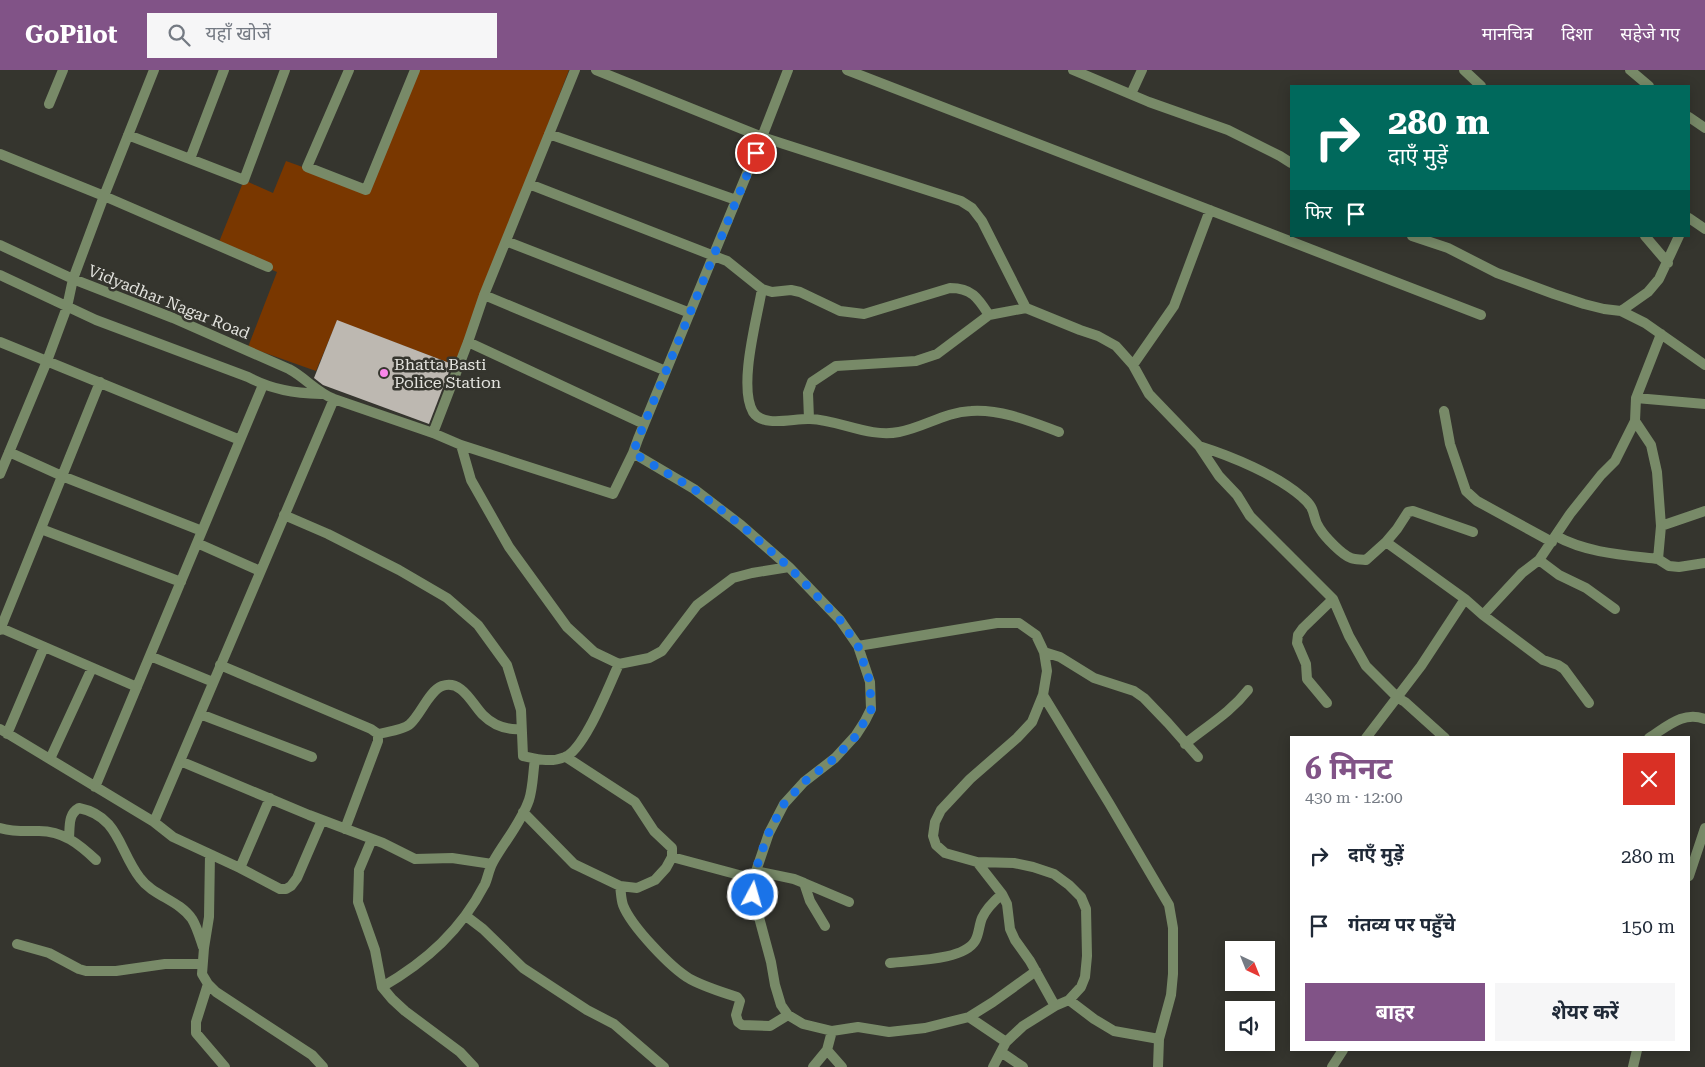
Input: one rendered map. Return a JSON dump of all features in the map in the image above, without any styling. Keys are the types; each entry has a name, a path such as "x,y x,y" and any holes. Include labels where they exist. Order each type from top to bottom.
{"street":[{"path":"49,104 63,70"},
{"path":"0,474 47,361 67,307 73,279 154,70"},
{"path":"190,159 224,70"},
{"path":"128,135 244,180 285,70"},
{"path":"349,70 307,167 366,190 415,70"},
{"path":"433,433 484,295 576,70"},
{"path":"596,70 762,137 961,201 972,208 982,221 1026,308"},
{"path":"788,70 633,453 694,489 741,525 789,567 840,620 858,646 870,682 871,710 856,736 823,768 804,782 784,804 769,832 755,875 753,895 771,962 775,985 781,1006 788,1015 803,1024 832,1031 858,1027 889,1032 925,1028 969,1017 1036,971"},
{"path":"846,70 1481,315"},
{"path":"1076,70 1131,94 1228,130 1280,156 1290,163"},
{"path":"1131,94 1142,70"},
{"path":"1464,70 1480,85"},
{"path":"1630,70 1648,85"},
{"path":"1690,118 1705,128"},
{"path":"549,134 736,200"},
{"path":"0,154 104,196 268,267"},
{"path":"529,184 727,261 762,289 772,292 791,290 800,292 840,311 864,314 950,288 961,288 979,300 989,315"},
{"path":"1133,365 1174,306 1210,210"},
{"path":"1690,219 1705,229"},
{"path":"1415,237 1448,248 1497,272 1554,294 1591,306 1621,311 1644,323 1705,365"},
{"path":"1646,237 1668,263"},
{"path":"1621,311 1648,292 1659,279 1679,237"},
{"path":"506,241 690,313"},
{"name":"Vidyadhar Nagar Road","path":"0,245 73,279 173,318 289,369 302,376 321,394"},
{"name":"Vidyadhar Nagar Road","path":"0,275 96,320 263,385 295,393 321,394 461,444 613,494 633,453"},
{"path":"762,289 748,370 747,388 748,400 758,418 767,421 825,420 888,434 916,428 951,413 973,410 1022,418 1059,432"},
{"path":"484,295 666,371"},
{"path":"809,419 808,393 812,382 836,366 916,361 937,354 989,315 1026,308 1098,336 1116,346 1133,365 1149,394 1199,446 1219,476 1237,495 1250,516 1333,598 1349,636 1366,666 1398,698 1443,736"},
{"path":"1483,615 1522,573 1539,560 1570,514 1601,475 1615,461 1635,422 1639,390 1661,334"},
{"path":"0,342 240,440"},
{"path":"468,342 644,424"},
{"path":"100,382 0,629 137,687"},
{"path":"95,787 263,385"},
{"path":"1639,390 1705,404"},
{"path":"154,822 334,399"},
{"path":"1444,411 1450,444 1466,491 1477,501 1517,524 1570,544 1610,553 1658,559 1669,566 1679,567 1705,563"},
{"path":"1635,422 1651,445 1657,472 1661,526 1658,559"},
{"path":"461,444 471,480 509,547 567,626 594,652 619,664 649,658 662,651 697,606 733,578 789,567"},
{"path":"1199,446 1224,454 1286,484 1303,497 1313,508 1319,528 1332,543 1351,558 1366,560 1386,542 1408,512 1413,511 1473,532"},
{"path":"9,452 62,476 202,531"},
{"path":"1661,526 1705,511"},
{"path":"284,515 328,534 400,570 447,598 478,625 507,665 520,710 524,756 544,761 566,757 578,746 588,731 619,664"},
{"path":"41,529 181,582"},
{"path":"1386,542 1465,599 1483,615 1543,660 1558,665 1589,703"},
{"path":"197,544 260,571"},
{"path":"1539,560 1560,575 1586,588 1616,609"},
{"path":"1327,703 1307,680 1306,664 1297,643 1298,635 1303,628 1333,598"},
{"path":"1368,736 1421,666 1465,599"},
{"path":"858,646 997,623 1019,623 1036,635 1044,652 1046,671 1043,695 1032,722 1017,738 970,779 941,810 935,822 933,836 936,845 946,853 977,862 1014,864 1054,874 1081,897 1086,909 1087,956 1085,977 1081,988 1069,1000 1055,1006 1023,1026 1006,1042 993,1067"},
{"path":"44,647 4,731 154,822 173,837 280,889 286,889 292,886 297,878 322,820"},
{"path":"1044,652 1060,657 1094,678 1134,690 1198,757"},
{"path":"150,656 213,682"},
{"path":"220,665 371,729 378,734 404,728 410,724 436,690 442,686 453,685 464,691 484,716 496,725 508,730 521,730"},
{"path":"50,759 92,668"},
{"path":"1185,744 1200,731 1226,714 1248,690"},
{"path":"1043,695 1169,905 1173,928 1173,974 1171,995 1159,1039 1158,1067"},
{"path":"200,714 312,758"},
{"path":"1652,736 1680,718 1695,715 1705,719"},
{"path":"346,829 378,741 378,734"},
{"path":"523,812 574,864 620,886 637,888 655,880 666,868 672,857 672,848 654,831 635,802 566,757"},
{"path":"382,987 408,972 424,959 466,916 486,882 492,864 511,835 529,800 535,759"},
{"path":"180,761 414,858 452,858 492,864"},
{"path":"240,868 270,798"},
{"path":"69,838 70,818 73,811 79,808 89,810 105,820 116,834 140,879 155,892 177,905 191,918 204,948"},
{"path":"0,828 42,831 69,838 96,860"},
{"path":"1690,873 1705,828"},
{"path":"372,839 359,870 358,902 375,950 382,987 405,1011 460,1052 474,1067"},
{"path":"210,854 209,917 202,974 216,992 312,1056 323,1067"},
{"path":"672,857 755,875 794,879 849,902"},
{"path":"977,862 1002,894 1007,904 1010,929 1014,940 1036,971 1055,1006"},
{"path":"804,883 810,901 825,926"},
{"path":"620,886 623,905 632,920 660,954 688,978 737,997 740,1001 736,1015 738,1022 742,1025 770,1026 788,1015"},
{"path":"890,963 950,956 963,952 976,940 983,916 991,904 1002,894"},
{"path":"466,916 483,929 523,968 567,995 587,1010 614,1024 664,1067"},
{"path":"17,944 49,953 86,971 116,970 165,964 202,964"},
{"path":"208,984 198,1014 196,1032 225,1067"},
{"path":"1069,1000 1114,1031 1159,1039"},
{"path":"969,1017 1006,1042"},
{"path":"813,1067 827,1050 832,1031"},
{"path":"827,1050 842,1067"},
{"path":"1332,1067 1341,1051"},
{"path":"1633,1067 1637,1051"},
{"path":"1001,1052 1023,1067"}],"shaded area":[{"path":"419,70 569,70 455,365 337,321 316,371 248,347 277,272 217,247 244,180 273,193 286,161 369,191"}],"building":[{"name":"Bhatta Basti Police Station","path":"337,320 452,364 429,424 323,385 314,378"}],"place":[{"name":"Bhatta Basti Police Station","path":"384,373"}],"route":[{"path":"753,895 754,879 759,859 769,832 784,804 804,782 835,758 856,736 871,710 870,682 858,646 840,620 789,567 741,525 694,489 633,453 756,153"}]}
